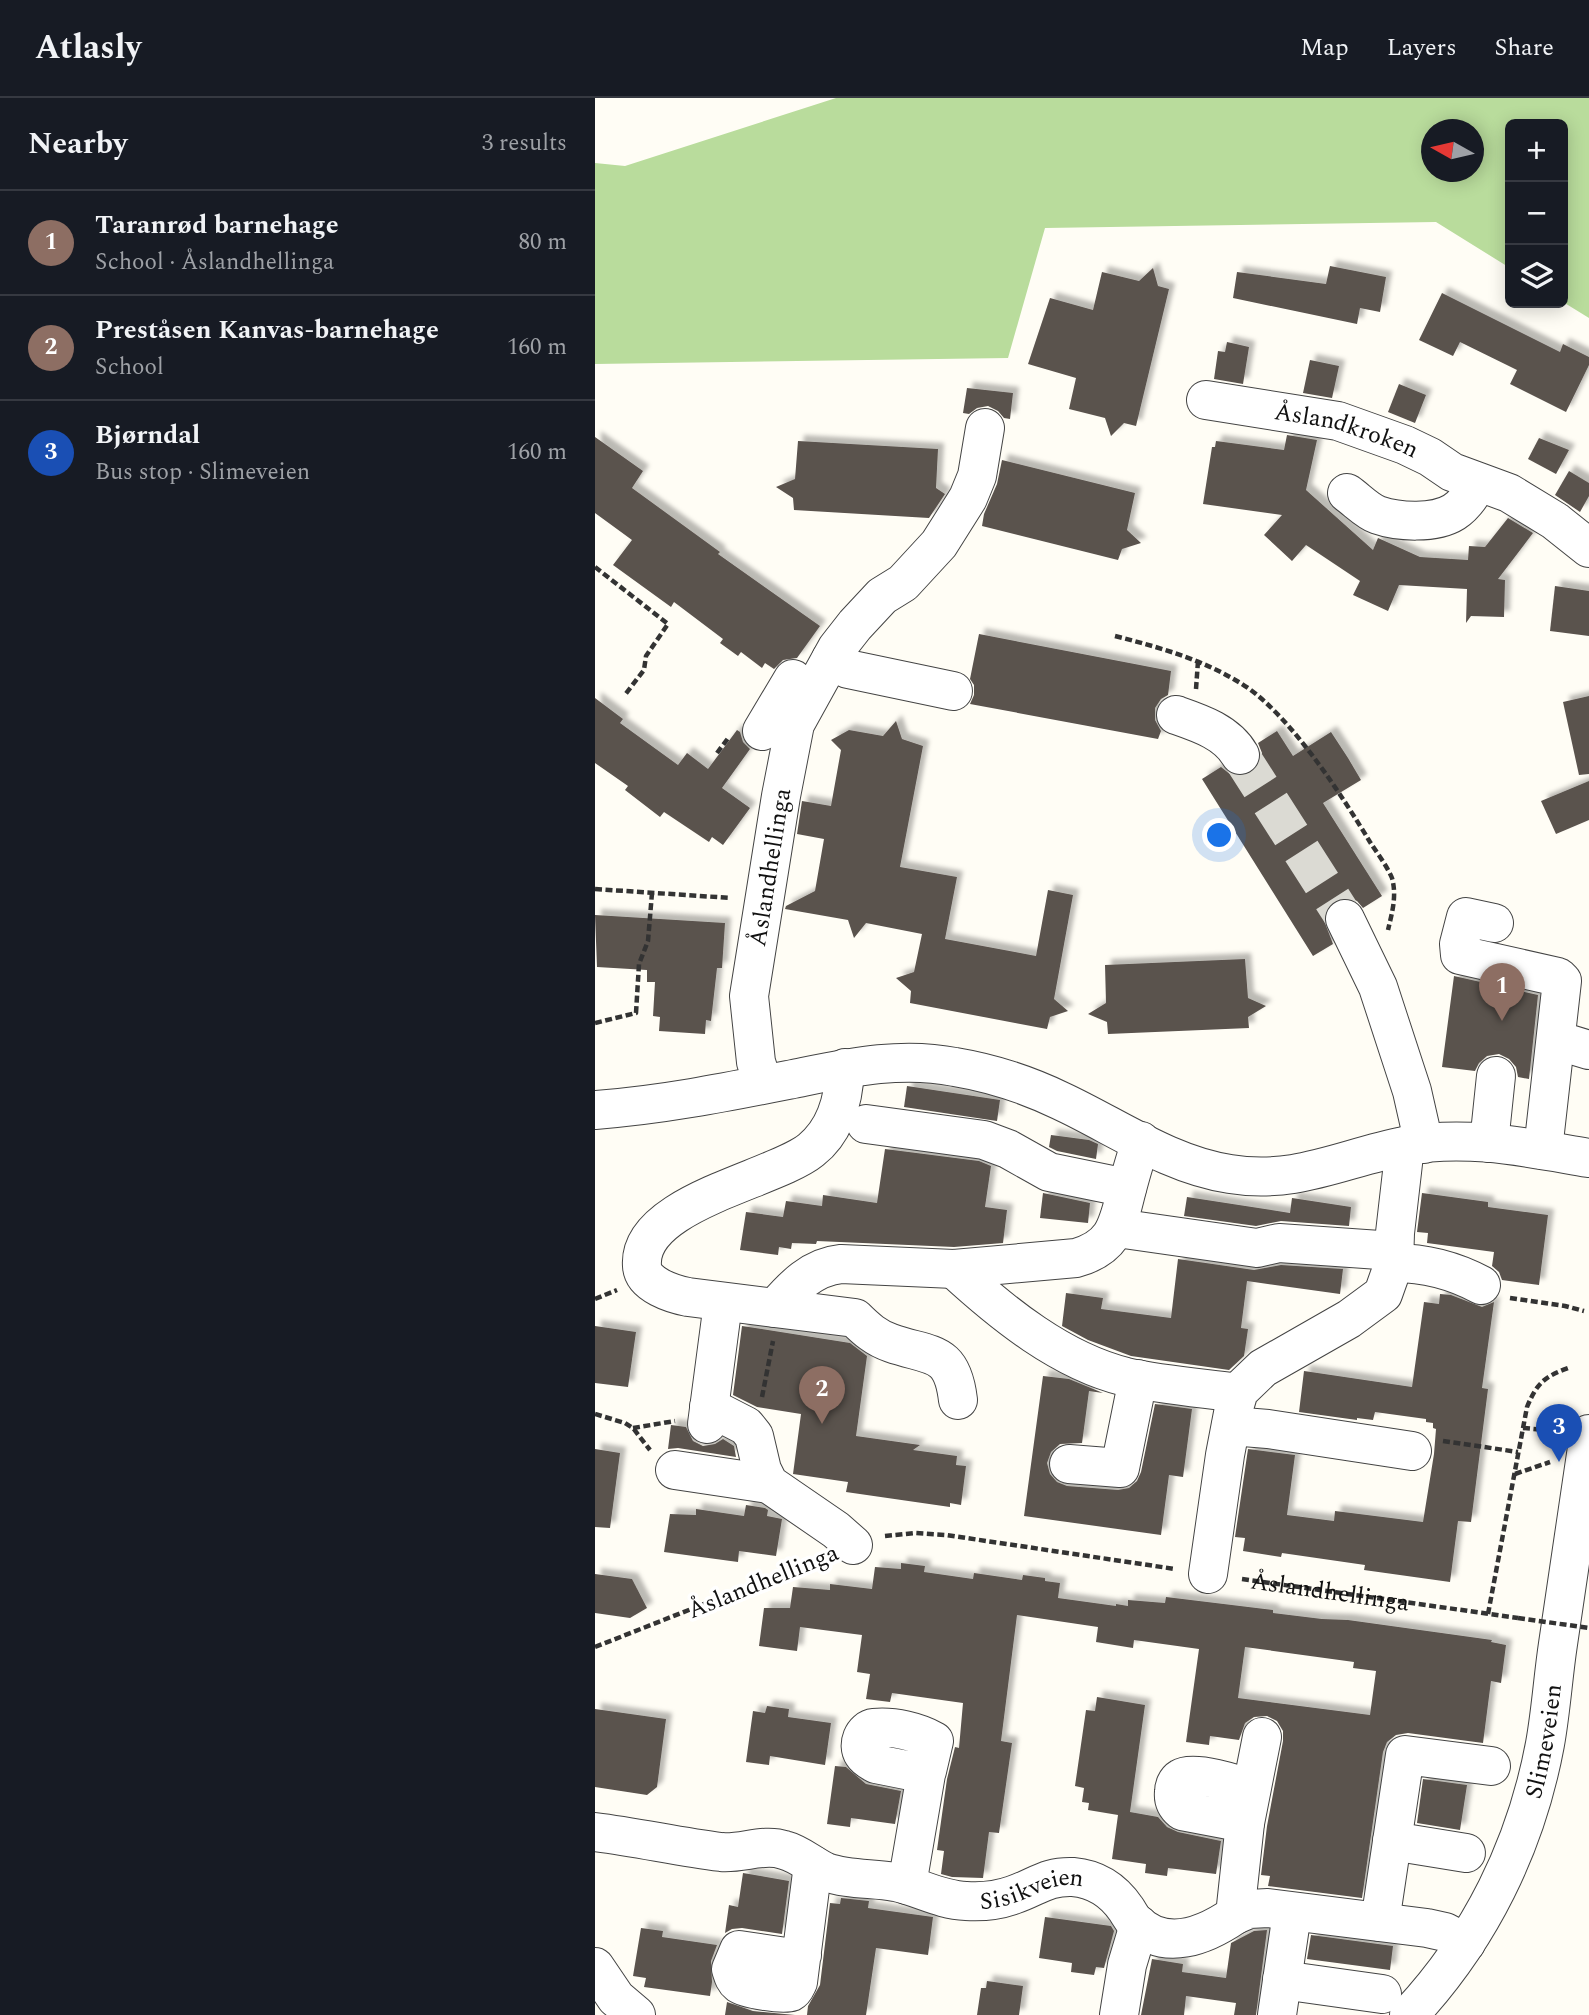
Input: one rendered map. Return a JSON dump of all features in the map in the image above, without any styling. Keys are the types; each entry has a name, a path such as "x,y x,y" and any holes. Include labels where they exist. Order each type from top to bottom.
{"street":[{"name":"Åslandkroken","path":"1206,400 1347,424 1405,445 1452,472 1509,493 1555,521 1589,548"},
{"name":"Åslandhellinga","path":"763,1084 756,1062 749,996 763,901 765,730 795,724 817,660 882,596 903,583 939,544 968,498 977,476 985,428"},
{"path":"1347,493 1376,515 1395,519 1430,519 1453,513 1478,483"},
{"path":"817,660 953,691"},
{"path":"1176,715 1212,730 1235,747 1240,755"},
{"path":"1494,923 1466,917 1459,944 1460,955 1560,979 1573,1045 1543,1150"},
{"path":"1208,1574 1234,1409 1263,1368 1349,1319 1383,1294 1394,1257 1415,1145 1412,1091 1378,987 1345,919"},
{"path":"595,1110 641,1107 882,1062 923,1062 957,1067 1024,1085 1196,1166 1230,1174 1269,1177 1305,1173 1415,1145 1489,1143 1589,1158"},
{"path":"845,1068 845,1086 835,1121 811,1151 705,1197 668,1220 646,1246 642,1270 651,1281 675,1294 723,1303 855,1318 873,1335 937,1357 948,1366 955,1381 958,1400"},
{"path":"1489,1143 1496,1076"},
{"path":"866,1124 984,1140 1008,1149 1049,1172 1127,1188"},
{"path":"777,1309 793,1287 827,1265 954,1269 1076,1258 1098,1250 1117,1228 1140,1141"},
{"path":"1117,1228 1257,1248 1279,1243 1394,1257 1466,1277 1481,1285"},
{"path":"954,1269 999,1308 1078,1360 1234,1409 1268,1429 1412,1451"},
{"path":"723,1303 708,1415 746,1426 754,1436 762,1470 769,1484"},
{"path":"1069,1464 1120,1468 1138,1379"},
{"name":"Slimeveien","path":"1416,2006 1466,1943 1484,1913 1511,1860 1531,1803 1549,1713 1574,1433"},
{"path":"675,1470 769,1484"},
{"name":"Åslandhellinga","path":"769,1484 836,1530 853,1545"},
{"path":"1235,1914 1248,1807 1262,1737"},
{"path":"1380,1922 1405,1755 1491,1766"},
{"path":"907,1885 926,1774"},
{"name":"Sisikveien","path":"595,1832 722,1852 783,1849 828,1873 907,1885 917,1891 965,1901 990,1900 1013,1895 1052,1878 1075,1878 1094,1882 1111,1891 1139,1925 1153,1935 1178,1940 1201,1934 1249,1909 1268,1908 1445,1932 1466,1943"},
{"path":"1392,1841 1466,1853"},
{"path":"802,1955 813,1865"},
{"path":"1292,1913 1279,1998 1416,2006"},
{"path":"1119,2015 1127,1965 1139,1925"},
{"path":"595,1967 616,1998 636,2015"}],"path":[{"path":"595,567 668,624 646,656 643,670 624,696"},
{"path":"1115,636 1166,649 1198,661 1246,687 1267,702 1312,757 1357,820 1391,876 1395,892 1393,910 1382,954 1371,971"},
{"path":"1197,677 1198,661"},
{"path":"595,889 763,901"},
{"path":"595,1023 636,1013 639,964 648,941 652,893"},
{"path":"1481,1285 1490,1293 1584,1311"},
{"path":"754,1436 777,1309"},
{"path":"1488,1614 1527,1407 1535,1389 1554,1373 1568,1368"},
{"path":"595,1414 633,1428 652,1452 675,1470"},
{"path":"633,1428 708,1415"},
{"path":"1523,1428 1574,1433"},
{"path":"1412,1451 1432,1441 1443,1441 1518,1452"},
{"path":"1514,1474 1548,1462 1554,1463"},
{"name":"Åslandhellinga","path":"595,1647 853,1545 890,1535 946,1535 1589,1628"}],"green space":[{"path":"836,98 1589,98 1589,318 1568,305 1568,119 1505,119 1505,265 1436,222 1045,228 1008,358 595,364 595,163 625,166"}],"building":[{"path":"1330,266 1386,277 1380,312 1360,308 1357,324 1233,298 1237,272 1326,284"},
{"path":"1153,268 1158,286 1169,289 1136,426 1124,423 1111,436 1105,418 1069,409 1076,378 1028,364 1050,298 1093,310 1102,272 1139,281"},
{"path":"1442,293 1560,352 1563,344 1589,357 1589,365 1566,412 1510,384 1517,370 1460,342 1453,356 1419,340"},
{"path":"1227,342 1249,347 1243,384 1214,379 1218,351 1225,352"},
{"path":"1310,360 1339,366 1332,398 1303,393"},
{"path":"1399,384 1426,395 1415,423 1388,412"},
{"path":"967,388 1013,393 1010,419 1004,418 988,406 977,408 969,414 963,413"},
{"path":"1287,435 1317,440 1306,490 1373,550 1378,538 1420,557 1468,560 1469,546 1485,547 1508,518 1533,533 1498,579 1505,580 1504,617 1471,616 1466,623 1467,589 1399,585 1388,611 1353,595 1360,581 1306,545 1292,561 1264,535 1282,515 1203,504 1212,447 1215,447 1216,441 1284,450"},
{"path":"595,437 643,471 632,488 720,552 718,554 820,626 797,658 783,660 774,669 765,663 762,668 741,652 738,656 720,643 723,639 674,602 671,607 613,565 632,540 595,513"},
{"path":"1539,438 1569,450 1556,474 1528,459"},
{"path":"798,441 938,449 936,488 945,494 929,518 794,510 793,498 776,487 795,479"},
{"path":"1002,460 1135,493 1127,530 1141,543 1122,549 1118,560 982,526 984,514 997,484"},
{"path":"1569,471 1589,483 1589,496 1580,512 1555,495"},
{"path":"1555,586 1589,591 1589,636 1550,631"},
{"path":"979,634 1171,671 1168,695 1161,699 1155,708 1155,720 1161,731 1158,739 970,704 974,685 970,679"},
{"path":"1589,696 1589,774 1579,775 1563,702"},
{"path":"595,698 623,719 620,723 678,765 687,753 708,769 737,730 740,732 743,742 750,749 722,788 750,808 723,845 712,837 709,842 664,812 660,817 625,790 628,786 595,763"},
{"path":"896,721 902,739 923,746 900,867 957,877 945,939 1036,956 1048,890 1073,895 1054,999 1068,1011 1050,1017 1047,1029 910,1003 911,991 896,978 914,972 922,934 866,923 854,938 848,920 785,909 815,891 824,839 797,834 802,801 831,806 841,750 831,740 849,730 883,736"},
{"path":"1277,731 1293,756 1331,732 1348,758 1361,780 1323,803 1382,896 1363,908 1357,901 1346,897 1336,899 1327,906 1323,918 1333,944 1313,956 1202,779 1221,767 1231,775 1241,777 1252,773 1260,764 1262,753 1258,743"},
{"path":"1589,781 1589,820 1556,834 1541,801"},
{"path":"595,915 725,923 722,968 717,968 711,1021 706,1020 705,1034 659,1031 660,1017 653,1016 655,982 647,982 647,970 597,967"},
{"path":"1245,959 1248,998 1266,1006 1248,1017 1249,1028 1108,1034 1107,1022 1088,1014 1106,1003 1105,965"},
{"path":"1454,976 1538,995 1529,1079 1518,1077 1516,1067 1509,1059 1499,1054 1487,1056 1475,1071 1442,1067"},
{"path":"907,1086 1000,1100 997,1121 904,1107"},
{"path":"1051,1135 1089,1140 1098,1144 1096,1159 1049,1147"},
{"path":"885,1149 979,1161 991,1166 985,1207 1007,1210 1003,1243 954,1247 817,1241 816,1244 792,1243 791,1249 779,1247 778,1255 740,1250 746,1212 783,1217 786,1201 822,1206 823,1195 877,1203"},
{"path":"1043,1193 1090,1203 1088,1223 1040,1218"},
{"path":"1422,1193 1488,1202 1488,1207 1548,1215 1539,1285 1502,1280 1499,1272 1492,1266 1494,1252 1427,1243 1428,1233 1417,1232"},
{"path":"1187,1197 1290,1213 1292,1198 1351,1207 1349,1226 1281,1221 1256,1226 1184,1216"},
{"path":"1178,1259 1254,1270 1281,1265 1343,1269 1340,1294 1247,1281 1241,1328 1248,1329 1244,1356 1229,1370 1131,1356 1088,1340 1062,1326 1066,1293 1103,1298 1101,1309 1171,1318"},
{"path":"1440,1294 1451,1295 1482,1307 1494,1302 1482,1388 1488,1389 1471,1522 1458,1521 1450,1582 1364,1570 1365,1565 1282,1553 1281,1557 1243,1551 1245,1538 1235,1537 1248,1449 1295,1455 1287,1515 1334,1521 1335,1511 1423,1522 1434,1454 1436,1429 1433,1428 1433,1423 1426,1422 1426,1419 1375,1412 1373,1420 1357,1420 1299,1412 1304,1371 1412,1387 1424,1302 1439,1304"},
{"path":"595,1326 636,1332 628,1387 595,1383"},
{"path":"742,1326 850,1343 867,1356 856,1436 920,1445 913,1450 957,1456 956,1465 966,1466 961,1505 950,1503 950,1507 846,1492 848,1482 793,1474 801,1414 757,1407 733,1395"},
{"path":"1043,1376 1069,1379 1103,1393 1089,1391 1082,1443 1060,1444 1051,1452 1047,1463 1050,1474 1057,1482 1067,1486 1118,1490 1129,1488 1137,1481 1141,1472 1155,1404 1192,1409 1183,1477 1169,1475 1161,1535 1024,1516"},
{"path":"671,1425 686,1427 693,1441 703,1446 723,1439 734,1446 736,1457 678,1448 668,1449"},
{"path":"595,1449 620,1453 610,1528 595,1527"},
{"path":"746,1505 765,1508 768,1510 767,1516 782,1519 776,1556 739,1551 738,1562 664,1552 670,1514 696,1515 696,1509 744,1516"},
{"path":"901,1563 925,1566 924,1572 973,1579 974,1573 1022,1580 1023,1575 1045,1578 1045,1581 1060,1583 1058,1598 1116,1606 1128,1606 1128,1600 1165,1603 1166,1597 1492,1640 1491,1642 1506,1645 1501,1683 1491,1681 1483,1743 1408,1733 1396,1735 1387,1742 1383,1752 1362,1898 1268,1886 1270,1876 1261,1875 1283,1741 1283,1731 1277,1721 1267,1716 1254,1717 1245,1723 1239,1740 1210,1736 1209,1745 1186,1742 1199,1649 1134,1640 1133,1648 1096,1642 1098,1627 1017,1615 1001,1741 1012,1743 999,1833 989,1832 983,1878 952,1877 941,1874 944,1851 937,1850 947,1779 955,1747 959,1748 963,1703 892,1693 890,1702 866,1699 870,1674 857,1672 862,1635 800,1627 797,1651 759,1646 764,1608 790,1608 793,1587 830,1590 830,1584 872,1589 875,1567 901,1569","holes":["1245,1647 1354,1662 1353,1668 1376,1671 1370,1715 1238,1698"]},
{"path":"595,1574 632,1579 647,1608 630,1618 595,1613"},
{"path":"1097,1697 1145,1705 1130,1812 1158,1817 1167,1827 1178,1832 1221,1841 1216,1874 1168,1868 1167,1876 1145,1873 1146,1864 1112,1859 1118,1815 1088,1810 1089,1803 1082,1802 1084,1788 1075,1786 1086,1710 1095,1711"},
{"path":"767,1706 789,1709 788,1717 831,1723 825,1765 770,1756 769,1765 746,1762 753,1711 765,1713"},
{"path":"595,1709 666,1719 657,1787 647,1795 595,1787"},
{"path":"835,1766 846,1767 866,1784 901,1791 895,1824 851,1818 850,1827 827,1824"},
{"path":"1423,1779 1467,1785 1460,1830 1417,1823"},
{"path":"743,1873 789,1881 782,1934 742,1928 725,1933 729,1905 738,1907"},
{"path":"841,1898 869,1901 868,1908 933,1917 928,1955 876,1948 866,2015 807,2015 808,2006 820,1985 830,1903 840,1904"},
{"path":"1045,1917 1111,1926 1114,1931 1104,1968 1096,1967 1094,1975 1071,1972 1072,1963 1039,1958"},
{"path":"641,1928 663,1931 662,1937 717,1945 711,1961 710,1996 644,1987 646,1978 633,1976"},
{"path":"1267,1930 1256,2015 1234,2015 1236,2003 1186,1996 1184,2015 1141,2015 1152,1959 1183,1964 1182,1972 1226,1978 1231,1943 1254,1931"},
{"path":"1311,1935 1393,1946 1390,1970 1307,1959"},
{"path":"987,1981 1023,1986 1019,2015 977,2015 981,1988 986,1988"},
{"path":"727,2002 753,2011 795,2015 725,2015"}],"tunnel":[{"path":"1240,755 1345,919"}],"place":[{"name":"Taranrød barnehage","path":"1502,1021"},
{"name":"Preståsen Kanvas-barnehage","path":"822,1424"},
{"name":"Bjørndal","path":"1559,1462"}]}
